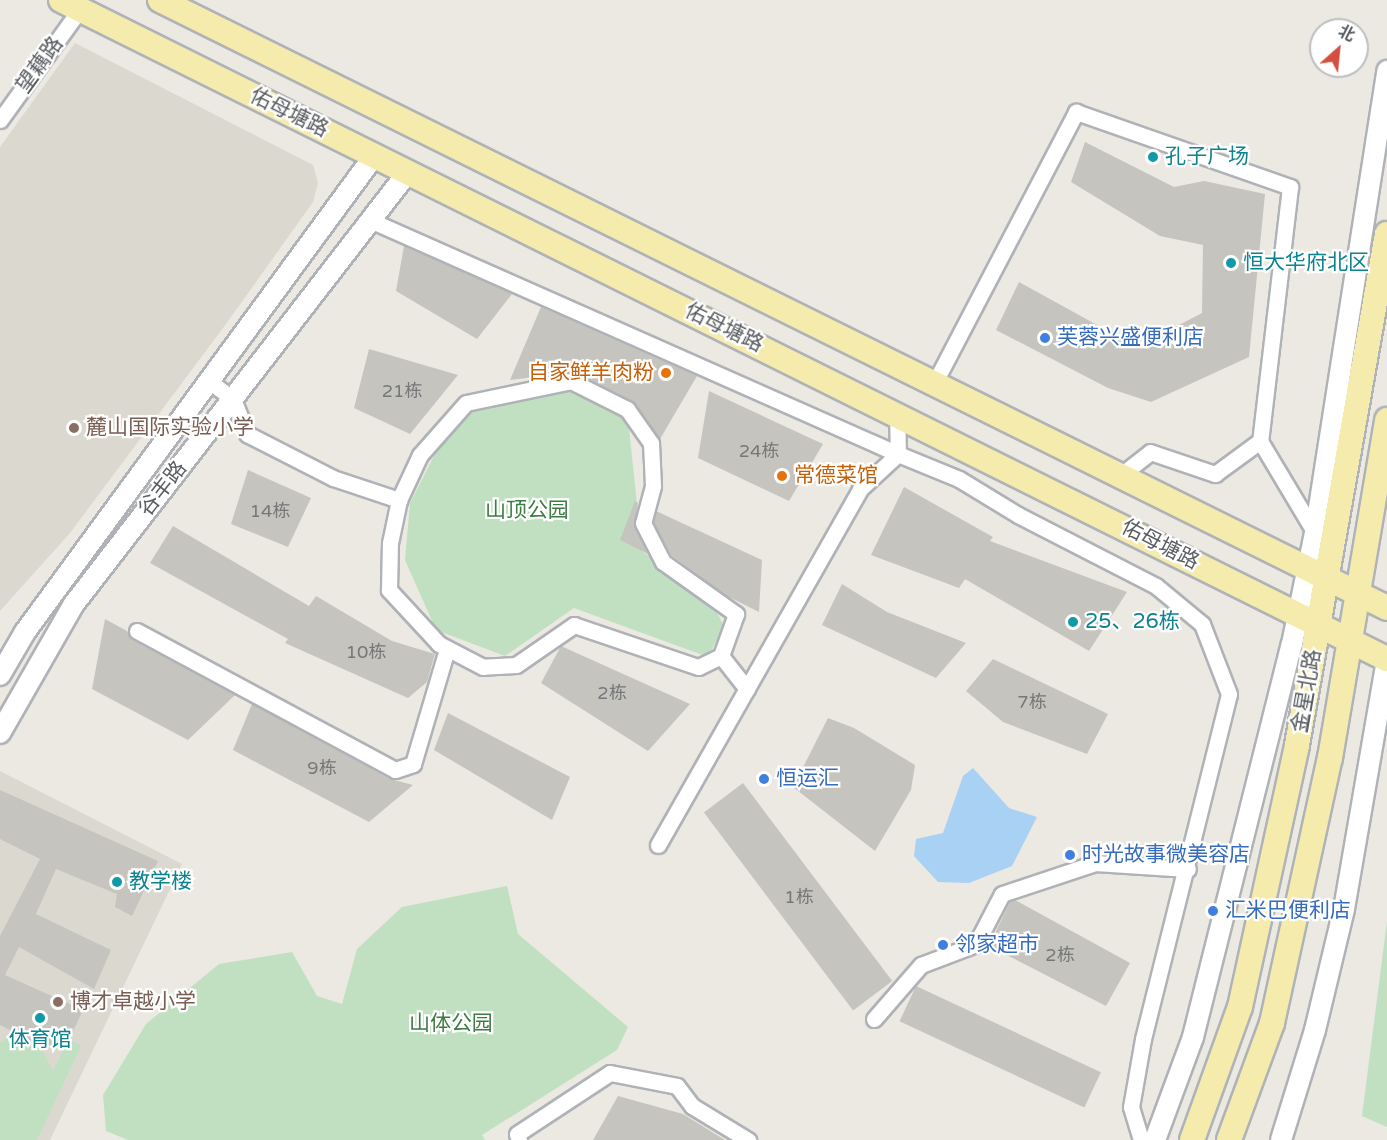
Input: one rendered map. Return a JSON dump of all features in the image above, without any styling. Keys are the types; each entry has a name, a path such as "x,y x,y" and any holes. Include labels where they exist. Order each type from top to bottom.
{"main road":[{"name":"佑母塘路","path":"160,0 935,382 1387,608"},
{"name":"佑母塘路","path":"70,5 897,414 1387,660"},
{"name":"金星北路","path":"1191,1140 1240,1007 1297,745 1308,619 1387,234"},
{"name":"金星北路","path":"1229,1140 1272,1023 1330,758 1387,420"}],"street":[{"name":"望藕路","path":"0,120 70,5"},
{"path":"1317,573 1315,533 1387,71"},
{"path":"935,382 1076,112 1290,187 1260,441 1315,533"},
{"name":"谷丰路","path":"0,675 24,632 374,156"},
{"name":"谷丰路","path":"0,733 74,604 408,172"},
{"path":"372,221 959,479 1018,515 1156,586 1202,624 1229,694 1188,869 1143,1039 1131,1107 1141,1140"},
{"path":"209,381 233,399 247,434 333,478 399,500"},
{"path":"571,381 627,409 651,443 653,486 643,522 663,562 736,614 721,656 698,667 574,625 516,665 483,667 447,649 389,590 390,543 399,500 420,455 466,403 571,381"},
{"path":"657,846 860,489 898,454 897,414"},
{"path":"1121,475 1150,452 1215,474 1260,441"},
{"path":"1155,1140 1193,1037 1260,782 1308,619"},
{"path":"137,631 395,770 413,764 447,649"},
{"path":"721,656 747,689"},
{"path":"1281,1140 1315,1030 1344,909 1387,660"},
{"path":"874,1019 921,965 976,944 1002,894 1095,863 1188,869"},
{"path":"519,1140 517,1134 610,1073 677,1086 692,1106 748,1140"}],"shaded area":[{"name":"麓山国际实验小学","path":"75,43 313,165 318,183 313,202 226,324 70,533 0,611 0,147"},
{"name":"博才卓越小学","path":"0,771 182,864 50,1140 0,1140"}],"green space":[{"name":"山顶公园","path":"570,390 627,409 642,551 711,601 724,626 708,657 574,608 505,656 436,630 405,560 410,503 437,450 472,408"},
{"name":"山体公园","path":"507,886 518,934 628,1027 617,1050 482,1135 485,1140 128,1140 106,1131 103,1095 146,1024 219,964 292,952 317,996 342,1004 357,949 402,907"},
{"path":"1387,921 1387,1127 1362,1116"},
{"path":"9,1038 41,1048 53,1071 69,1039 81,1046 37,1140 0,1140 0,1042"}],"water":[{"path":"973,768 1009,808 1037,817 1012,866 969,883 938,882 914,856 916,839 943,833 963,776"}],"building":[{"name":"恒大华府北区","path":"1085,142 1174,187 1204,181 1265,194 1249,357 1151,402 1108,388 996,330 1019,282 1137,347 1202,313 1203,245 1160,236 1071,182"},
{"path":"404,246 512,294 477,339 396,291"},
{"path":"541,307 697,376 660,439 632,401 575,372 510,380"},
{"path":"369,349 458,375 410,434 354,408"},
{"path":"709,391 823,444 789,501 698,458"},
{"path":"248,470 311,498 288,547 231,524"},
{"path":"904,487 993,537 990,541 1127,592 1089,651 965,579 959,588 871,555"},
{"path":"635,501 638,503 634,527 648,554 620,540"},
{"path":"656,511 762,560 759,612 727,596 671,555 653,522"},
{"path":"173,526 309,606 316,596 392,641 435,654 427,682 408,698 285,643 288,639 150,563"},
{"path":"842,584 887,612 966,643 936,678 822,625"},
{"path":"105,619 127,631 132,640 235,695 188,740 92,689"},
{"path":"561,646 690,704 648,751 541,683"},
{"path":"993,659 1108,714 1087,754 1003,722 966,691"},
{"path":"252,704 390,779 413,785 369,822 233,750"},
{"path":"448,713 570,777 552,820 434,750"},
{"path":"828,718 854,728 915,765 911,790 875,851 793,787"},
{"path":"743,783 892,981 853,1011 704,812"},
{"name":"教学楼","path":"0,790 158,861 132,916 115,907 117,894 56,869 36,914 111,950 94,989 19,947 5,975 83,1010 65,1048 38,1044 0,1025 0,936 40,859 0,839"},
{"path":"1015,900 1130,963 1106,1006 989,946 1010,902"},
{"path":"916,986 1101,1072 1084,1108 900,1021"},
{"path":"618,1096 683,1114 725,1140 593,1140"}],"place":[{"name":"孔子广场","path":"1153,157"},
{"name":"恒大华府北区","path":"1231,263"},
{"name":"芙蓉兴盛便利店","path":"1045,338"},
{"name":"自家鲜羊肉粉","path":"666,373"},
{"name":"麓山国际实验小学","path":"74,428"},
{"name":"常德菜馆","path":"782,476"},
{"name":"25、26栋","path":"1073,622"},
{"name":"恒运汇","path":"764,779"},
{"name":"时光故事微美容店","path":"1070,855"},
{"name":"教学楼","path":"117,882"},
{"name":"汇米巴便利店","path":"1213,911"},
{"name":"邻家超市","path":"943,945"},
{"name":"博才卓越小学","path":"58,1002"},
{"name":"体育馆","path":"40,1018"}]}
